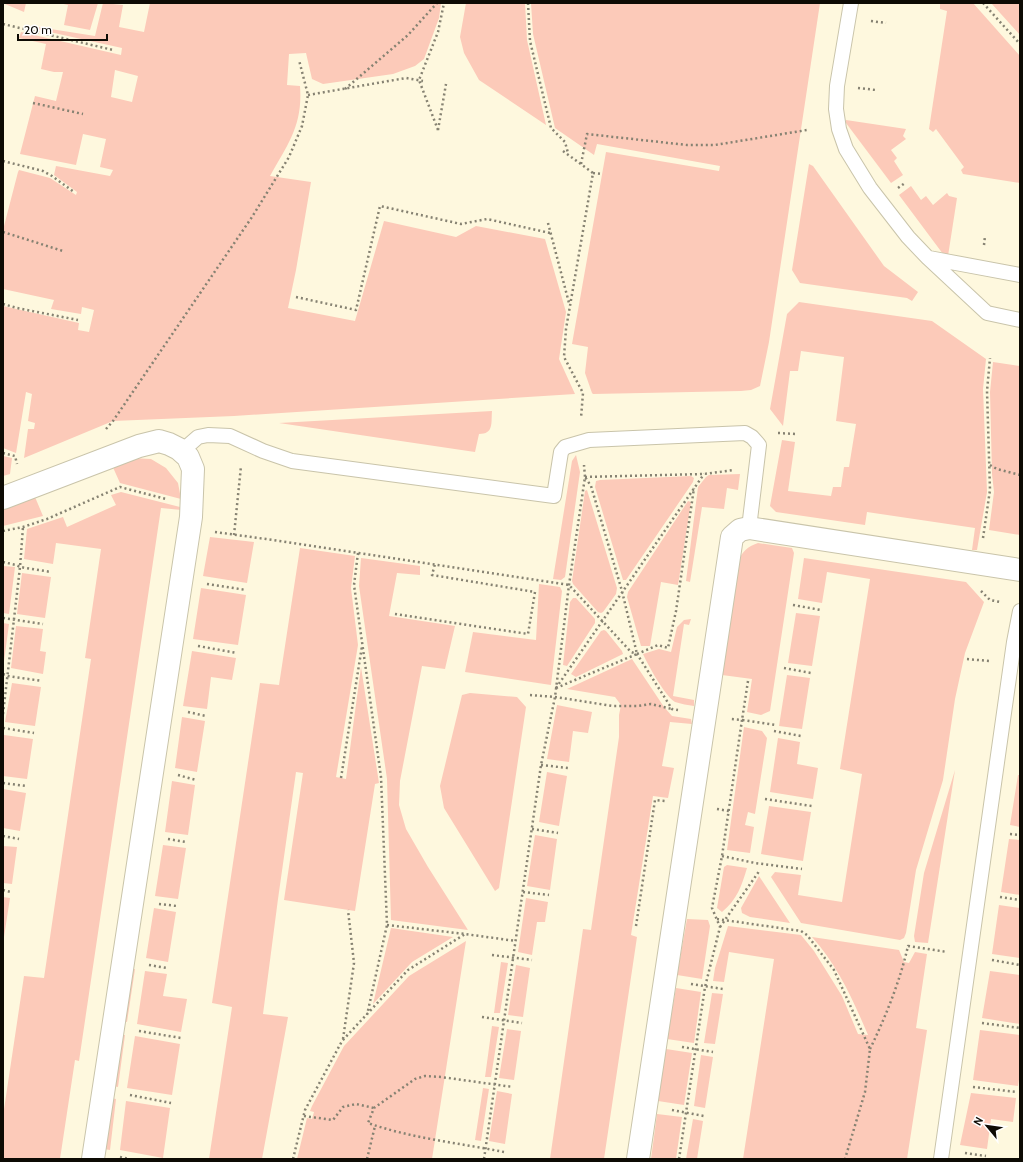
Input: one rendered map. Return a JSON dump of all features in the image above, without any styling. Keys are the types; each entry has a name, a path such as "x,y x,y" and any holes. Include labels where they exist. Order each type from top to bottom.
{"street":[{"path":"3,498 139,446 159,441 169,444 182,451 188,457 193,469 191,517 93,1159"},
{"path":"638,1159 732,537 740,530 749,528 1020,570"}],"lane":[{"path":"851,3 837,86 836,109 839,129 846,149 870,188 908,237 928,258 987,313 1020,320"},
{"path":"928,258 1020,275"},
{"path":"182,451 198,437 208,434 230,436 263,451 292,461 554,496 561,452 565,447 589,440 745,433 752,437 759,445 749,528"},
{"path":"941,1159 1014,642 1020,611"}],"path":[{"path":"345,89 408,35 437,3"},
{"path":"444,3 438,32 421,80 438,130 446,84"},
{"path":"528,3 530,41 551,128 566,142 568,154"},
{"path":"983,3 1020,44"},
{"path":"3,24 113,50"},
{"path":"104,430 113,421 252,217 289,157 302,126 308,95 299,60"},
{"path":"308,95 406,78 421,80"},
{"path":"33,103 83,114"},
{"path":"581,164 587,134 687,145 715,145 807,130"},
{"path":"563,151 594,173 602,174"},
{"path":"3,161 43,172 52,176 74,192"},
{"path":"484,1159 541,765 555,697 584,476 581,428 583,393 564,357 566,328 594,173"},
{"path":"296,297 356,310 380,206 461,224 487,219 550,233"},
{"path":"548,223 570,305"},
{"path":"3,232 63,251"},
{"path":"3,304 78,320"},
{"path":"978,563 982,548 990,490 987,391 990,358"},
{"path":"778,433 796,434"},
{"path":"234,535 244,442"},
{"path":"3,453 15,456 18,467"},
{"path":"584,476 704,474 737,470 758,457"},
{"path":"989,465 997,469 1020,475"},
{"path":"556,688 704,474"},
{"path":"584,476 591,486 622,591 637,654 672,709"},
{"path":"3,531 23,527 47,519 120,487 191,504"},
{"path":"556,688 658,645 668,648 676,611 694,487"},
{"path":"3,714 20,567 23,527"},
{"path":"212,532 358,552 569,585 631,652 637,654"},
{"path":"358,552 354,586 381,776 387,925 367,1014"},
{"path":"3,562 16,564 20,567 51,572"},
{"path":"395,614 528,634 535,592 432,575 434,564"},
{"path":"181,578 246,590"},
{"path":"793,605 821,610"},
{"path":"3,618 43,624"},
{"path":"341,778 362,643"},
{"path":"171,644 237,653"},
{"path":"784,668 811,674"},
{"path":"3,674 42,681"},
{"path":"720,927 712,908 722,856 748,681"},
{"path":"530,695 555,697 613,706 638,706 651,704 705,715 776,725"},
{"path":"3,728 34,733"},
{"path":"774,731 801,736"},
{"path":"541,765 568,768"},
{"path":"3,783 26,786"},
{"path":"765,799 812,806"},
{"path":"532,829 558,833"},
{"path":"1006,833 1020,836"},
{"path":"3,836 19,839"},
{"path":"722,856 802,869"},
{"path":"680,1159 705,987 720,927 760,870"},
{"path":"3,890 11,892"},
{"path":"523,892 549,895"},
{"path":"996,896 1020,900"},
{"path":"343,1040 354,963 348,910"},
{"path":"716,919 801,931 808,935 834,970 870,1049"},
{"path":"387,925 465,934 516,942"},
{"path":"293,1159 305,1110 343,1040 408,970 465,934"},
{"path":"845,1159 865,1092 870,1049 886,1013 908,946"},
{"path":"492,955 532,960"},
{"path":"988,959 1020,965"},
{"path":"665,979 723,989"},
{"path":"482,1018 522,1023"},
{"path":"977,1022 1020,1028"},
{"path":"113,1026 181,1038"},
{"path":"656,1042 713,1052"},
{"path":"504,1152 402,1133 368,1123 374,1108 415,1079 425,1076 513,1087"},
{"path":"968,1086 1017,1092"},
{"path":"104,1090 171,1103"},
{"path":"304,1116 333,1120 344,1107 356,1104 374,1108"},
{"path":"646,1105 704,1116"},
{"path":"367,1159 375,1126"},
{"path":"964,1153 986,1156"}],"shaded area":[{"path":"26,3 24,12 5,4"},
{"path":"59,3 98,3 90,30 64,25 68,5"},
{"path":"103,3 123,5 119,27 144,32 150,3 441,3 439,18 424,59 415,66 393,74 323,84 312,79 306,53 289,54 287,85 300,86 299,112 293,134 270,176 311,182 288,308 355,321 384,221 456,237 476,226 545,239 566,312 559,359 575,394 234,416 113,421 24,458 28,429 34,429 35,423 28,421 32,394 26,392 16,453 3,448 3,306 79,323 78,330 89,332 94,310 82,307 81,314 51,309 54,300 3,289 3,230 18,172 19,170 50,178 76,195 77,192 54,175 56,166 110,176 113,170 100,167 106,139 83,134 76,165 20,154 35,96 56,101 63,72 54,72 41,69 46,44 19,38 21,32 121,55 122,48 36,29 38,27 95,36","holes":["115,70 138,76 132,102 111,97"]},
{"path":"466,3 525,3 527,40 546,125 479,80 464,53 460,37"},
{"path":"531,3 820,3 769,342 760,386 751,390 741,391 592,393 585,373 588,347 572,344 606,152 719,171 720,166 597,144 594,155 555,128 533,34"},
{"path":"940,3 973,3 1020,56 1020,183 963,174 961,170 964,167 936,129 933,132 929,129 947,11 940,9"},
{"path":"991,3 1020,3 1020,35"},
{"path":"846,120 906,129 903,136 906,139 891,150 897,158 894,161 903,175 891,183 846,123"},
{"path":"809,164 813,166 884,266 918,292 912,301 907,298 800,283 792,270"},
{"path":"911,186 921,200 926,196 933,205 947,193 949,196 957,198 948,256 943,254 899,195"},
{"path":"799,302 932,321 986,359 983,389 987,492 977,550 972,550 975,528 867,512 865,525 776,512 770,506 782,440 795,442 788,491 831,496 833,487 841,487 844,467 849,467 856,424 836,421 844,357 801,351 798,371 790,371 783,426 770,409 787,314"},
{"path":"993,362 1020,366 1020,535 989,530 994,492 992,474 990,392"},
{"path":"492,411 491,427 484,434 479,434 475,452 279,423"},
{"path":"576,455 580,472 565,577 561,580 553,579 572,461"},
{"path":"3,456 12,458 10,474 3,476"},
{"path":"132,458 151,459 166,468 178,483 181,499 120,483 111,463"},
{"path":"740,474 738,490 727,488 724,509 702,507 690,582 686,581 698,487 709,475"},
{"path":"691,476 694,478 693,482 626,580 623,580 595,487 596,481"},
{"path":"587,490 617,588 616,594 601,613 598,612 572,581 585,491"},
{"path":"121,492 180,507 182,510 161,508 79,1061 75,1060 60,1159 3,1159 3,1116 24,976 44,978 91,659 85,658 101,549 56,543 53,564 24,559 27,529 63,517 67,527 116,505 111,495"},
{"path":"35,497 43,516 3,526 3,509"},
{"path":"688,501 691,502 678,585 661,582 650,646 641,646 627,597 628,592"},
{"path":"210,537 254,542 247,583 203,576"},
{"path":"758,543 792,548 794,553 770,711 761,715 747,712 752,679 722,675 738,561 746,550"},
{"path":"300,548 355,556 351,588 358,645 336,777 346,779 361,667 379,783 375,784 355,911 284,900 303,773 296,772 263,1014 288,1017 262,1159 209,1159 232,1007 212,1003 260,683 279,685"},
{"path":"361,558 420,566 420,575 397,573 389,616 455,626 445,669 422,666 400,781 399,805 406,829 468,930 391,920 387,779 359,586"},
{"path":"804,558 966,582 984,602 965,653 955,699 943,780 916,870 906,933 904,938 900,940 801,923 771,877 775,872 801,875 798,895 842,902 862,774 840,769 870,579 827,572 822,603 798,599"},
{"path":"3,566 15,567 9,614 3,613"},
{"path":"22,573 51,577 45,618 17,614"},
{"path":"539,584 560,587 562,591 551,685 465,672 473,632 536,640"},
{"path":"201,588 246,595 238,645 193,639"},
{"path":"573,598 576,598 595,619 595,623 567,666 563,665 570,602"},
{"path":"796,613 820,616 812,666 788,663"},
{"path":"691,619 689,625 684,624 673,696 694,700 694,706 675,702 666,694 643,654 659,649 671,652 677,627 684,620"},
{"path":"3,623 9,624 3,669"},
{"path":"16,626 43,629 40,651 46,652 43,674 11,668"},
{"path":"604,630 623,654 576,677 571,674 601,631"},
{"path":"192,651 236,658 232,680 211,677 207,709 183,706"},
{"path":"632,659 664,707 672,716 691,719 692,724 670,722 662,766 674,768 668,798 653,796 631,935 637,937 604,1159 550,1159 583,929 591,930 619,737 619,715 621,705 615,697 567,689"},
{"path":"787,675 810,678 802,729 779,726"},
{"path":"12,683 41,687 35,726 5,722"},
{"path":"470,693 517,697 526,707 499,888 495,891 444,808 440,786 462,695"},
{"path":"557,705 592,712 588,733 573,731 569,762 547,759"},
{"path":"182,717 205,721 197,772 175,768"},
{"path":"744,727 762,731 767,738 755,814 748,812 745,825 754,827 750,853 727,850"},
{"path":"4,735 33,739 27,779 3,776"},
{"path":"778,738 800,742 797,764 818,768 813,799 770,792"},
{"path":"955,770 928,943 915,942 914,936 924,873"},
{"path":"547,772 567,776 559,826 539,822"},
{"path":"1018,775 1020,775 1020,827 1010,825"},
{"path":"172,781 195,785 188,835 165,832"},
{"path":"3,789 26,793 20,831 3,828"},
{"path":"769,806 811,812 803,861 761,854"},
{"path":"535,835 557,839 550,890 527,886"},
{"path":"1009,839 1020,840 1020,895 1001,892"},
{"path":"163,845 186,848 178,899 155,896"},
{"path":"3,846 17,847 12,884 3,883"},
{"path":"727,865 747,868 741,886 735,897 722,912 717,908 724,867"},
{"path":"759,876 790,923 750,917 742,913 741,908"},
{"path":"3,897 10,898 4,937 3,937"},
{"path":"526,898 548,902 545,922 537,922 532,955 518,952"},
{"path":"999,905 1020,908 1020,958 992,954"},
{"path":"154,908 176,912 168,962 146,958"},
{"path":"687,919 708,920 710,926 702,979 677,975"},
{"path":"728,926 801,935 814,951 842,996 858,1034 868,1035 851,996 830,960 812,937 899,950 904,962 909,963 915,952 927,954 916,1028 927,1030 907,1159 743,1159 774,959 729,952 724,982 713,981 715,968"},
{"path":"391,928 453,937 412,962 373,1004"},
{"path":"466,941 432,1159 297,1159 307,1118 312,1119 314,1112 310,1111 312,1106 344,1046 409,976"},
{"path":"501,962 508,963 500,1013 494,1013"},
{"path":"516,965 530,968 523,1017 508,1015"},
{"path":"130,969 135,969 127,1022 123,1021"},
{"path":"145,971 167,974 163,996 187,999 181,1032 137,1024"},
{"path":"990,971 1020,975 1020,1024 982,1018"},
{"path":"676,988 701,992 694,1043 667,1039"},
{"path":"712,993 723,994 715,1044 704,1043"},
{"path":"492,1026 499,1027 491,1077 485,1077"},
{"path":"507,1029 521,1031 514,1080 499,1078"},
{"path":"980,1030 1020,1035 1020,1073 1018,1086 973,1080"},
{"path":"120,1035 125,1035 118,1087 113,1086"},
{"path":"135,1036 180,1044 172,1095 127,1088"},
{"path":"666,1049 692,1053 684,1105 658,1101"},
{"path":"701,1055 713,1057 705,1108 694,1106"},
{"path":"483,1088 489,1089 481,1141 475,1140"},
{"path":"497,1091 512,1094 505,1144 489,1141"},
{"path":"971,1093 1016,1098 1013,1122 991,1119 987,1149 960,1145"},
{"path":"111,1098 116,1099 110,1150 104,1149"},
{"path":"126,1101 170,1108 163,1158 120,1150"},
{"path":"657,1114 682,1117 676,1159 651,1159"},
{"path":"693,1119 703,1121 697,1159 686,1159"}]}
